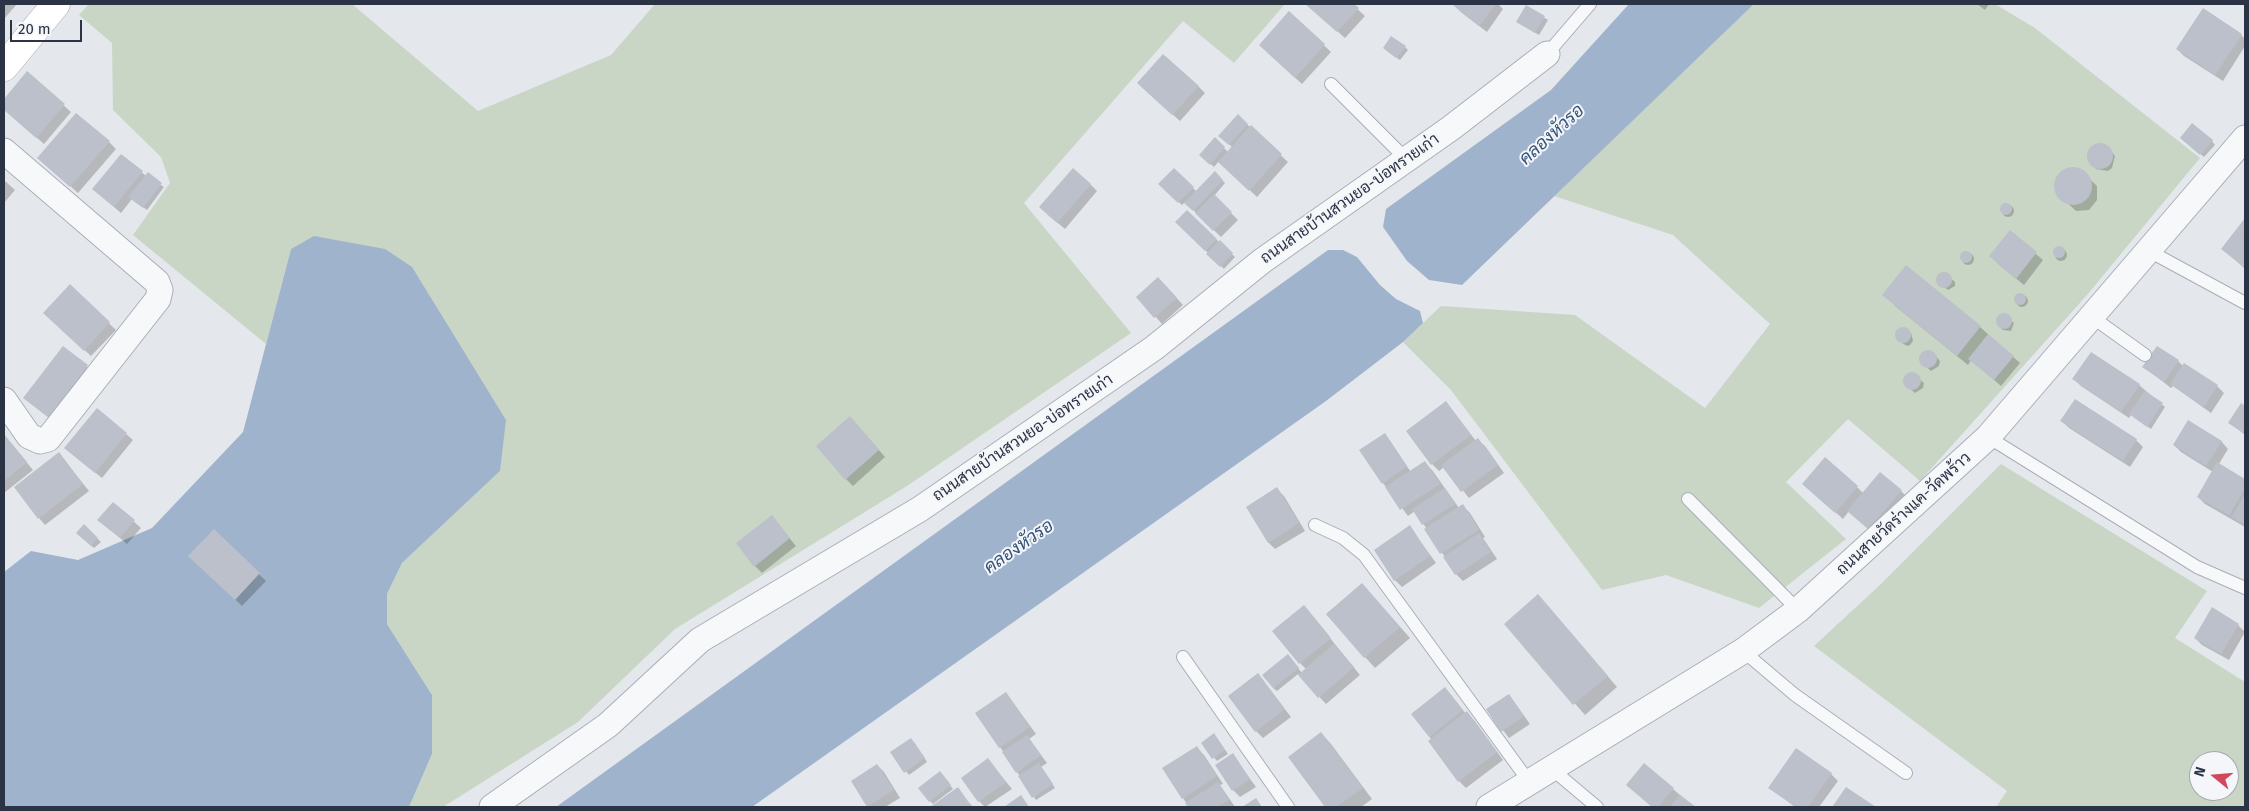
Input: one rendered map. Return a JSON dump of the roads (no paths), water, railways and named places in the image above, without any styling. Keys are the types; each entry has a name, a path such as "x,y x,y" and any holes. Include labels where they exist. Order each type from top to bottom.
{"main road":[{"path":"4,66 56,4"}],"street":[{"name":"ถนนสายบ้านสวนยอ-บ่อทรายเก่า","path":"492,807 608,725 700,640 936,498 1154,348 1262,261 1407,160 1547,54"},
{"name":"ถนนสายวัดร่างแค-วัดพร้าว","path":"1489,807 1553,770 1742,651 1798,610 1988,437 2245,139"},
{"path":"4,150 157,282 160,290 158,299 48,440 40,441 29,436 4,400"}],"lane":[{"path":"1547,54 1590,4"},
{"path":"1331,84 1407,160"},
{"path":"2149,250 2245,303"},
{"path":"2092,317 2145,355"},
{"path":"1988,437 2196,567 2245,588"},
{"path":"1688,499 1798,610"},
{"path":"1315,525 1343,538 1364,555 1530,783"},
{"path":"1742,651 1795,695 1906,773"},
{"path":"1183,657 1288,807"},
{"path":"1553,770 1597,807"}],"water":[{"name":"คลองหัวรอ","path":"1629,4 1754,4 1462,285 1429,280 1407,261 1383,227 1386,209 1551,90"},
{"path":"314,236 385,249 412,267 506,420 500,471 402,563 387,594 387,624 432,695 432,754 409,807 4,807 4,572 31,551 78,560 152,528 243,432 291,249"},
{"name":"คลองหัวรอ","path":"1328,250 1343,250 1357,257 1380,285 1396,299 1420,311 1423,323 1403,342 1326,401 752,807 556,807"}]}
